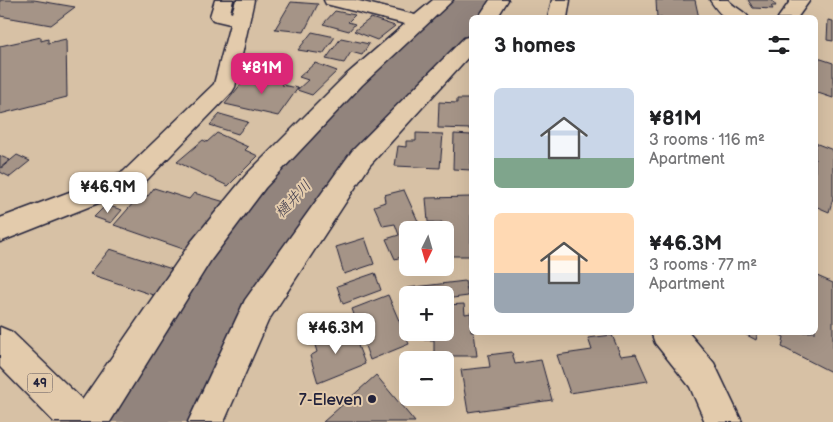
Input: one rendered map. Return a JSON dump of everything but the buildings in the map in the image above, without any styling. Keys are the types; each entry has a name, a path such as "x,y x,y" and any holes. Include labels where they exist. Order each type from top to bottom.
{"street":[{"path":"0,230 132,179 224,88 242,10 220,16 224,0"},
{"path":"333,0 419,22"},
{"path":"89,422 201,251 256,181 354,80 444,0"},
{"path":"489,15 499,0"},
{"path":"558,15 561,0"},
{"path":"719,0 727,11 734,15"},
{"path":"789,15 801,0"},
{"path":"206,422 256,311 361,158 469,44"},
{"path":"669,335 702,375 724,422"},
{"name":"49","path":"0,343 79,422"}],"waterway":[{"name":"樋井川","path":"146,422 227,271 463,14 473,0"}],"place":[{"name":"7-Eleven","path":"372,399"}]}
